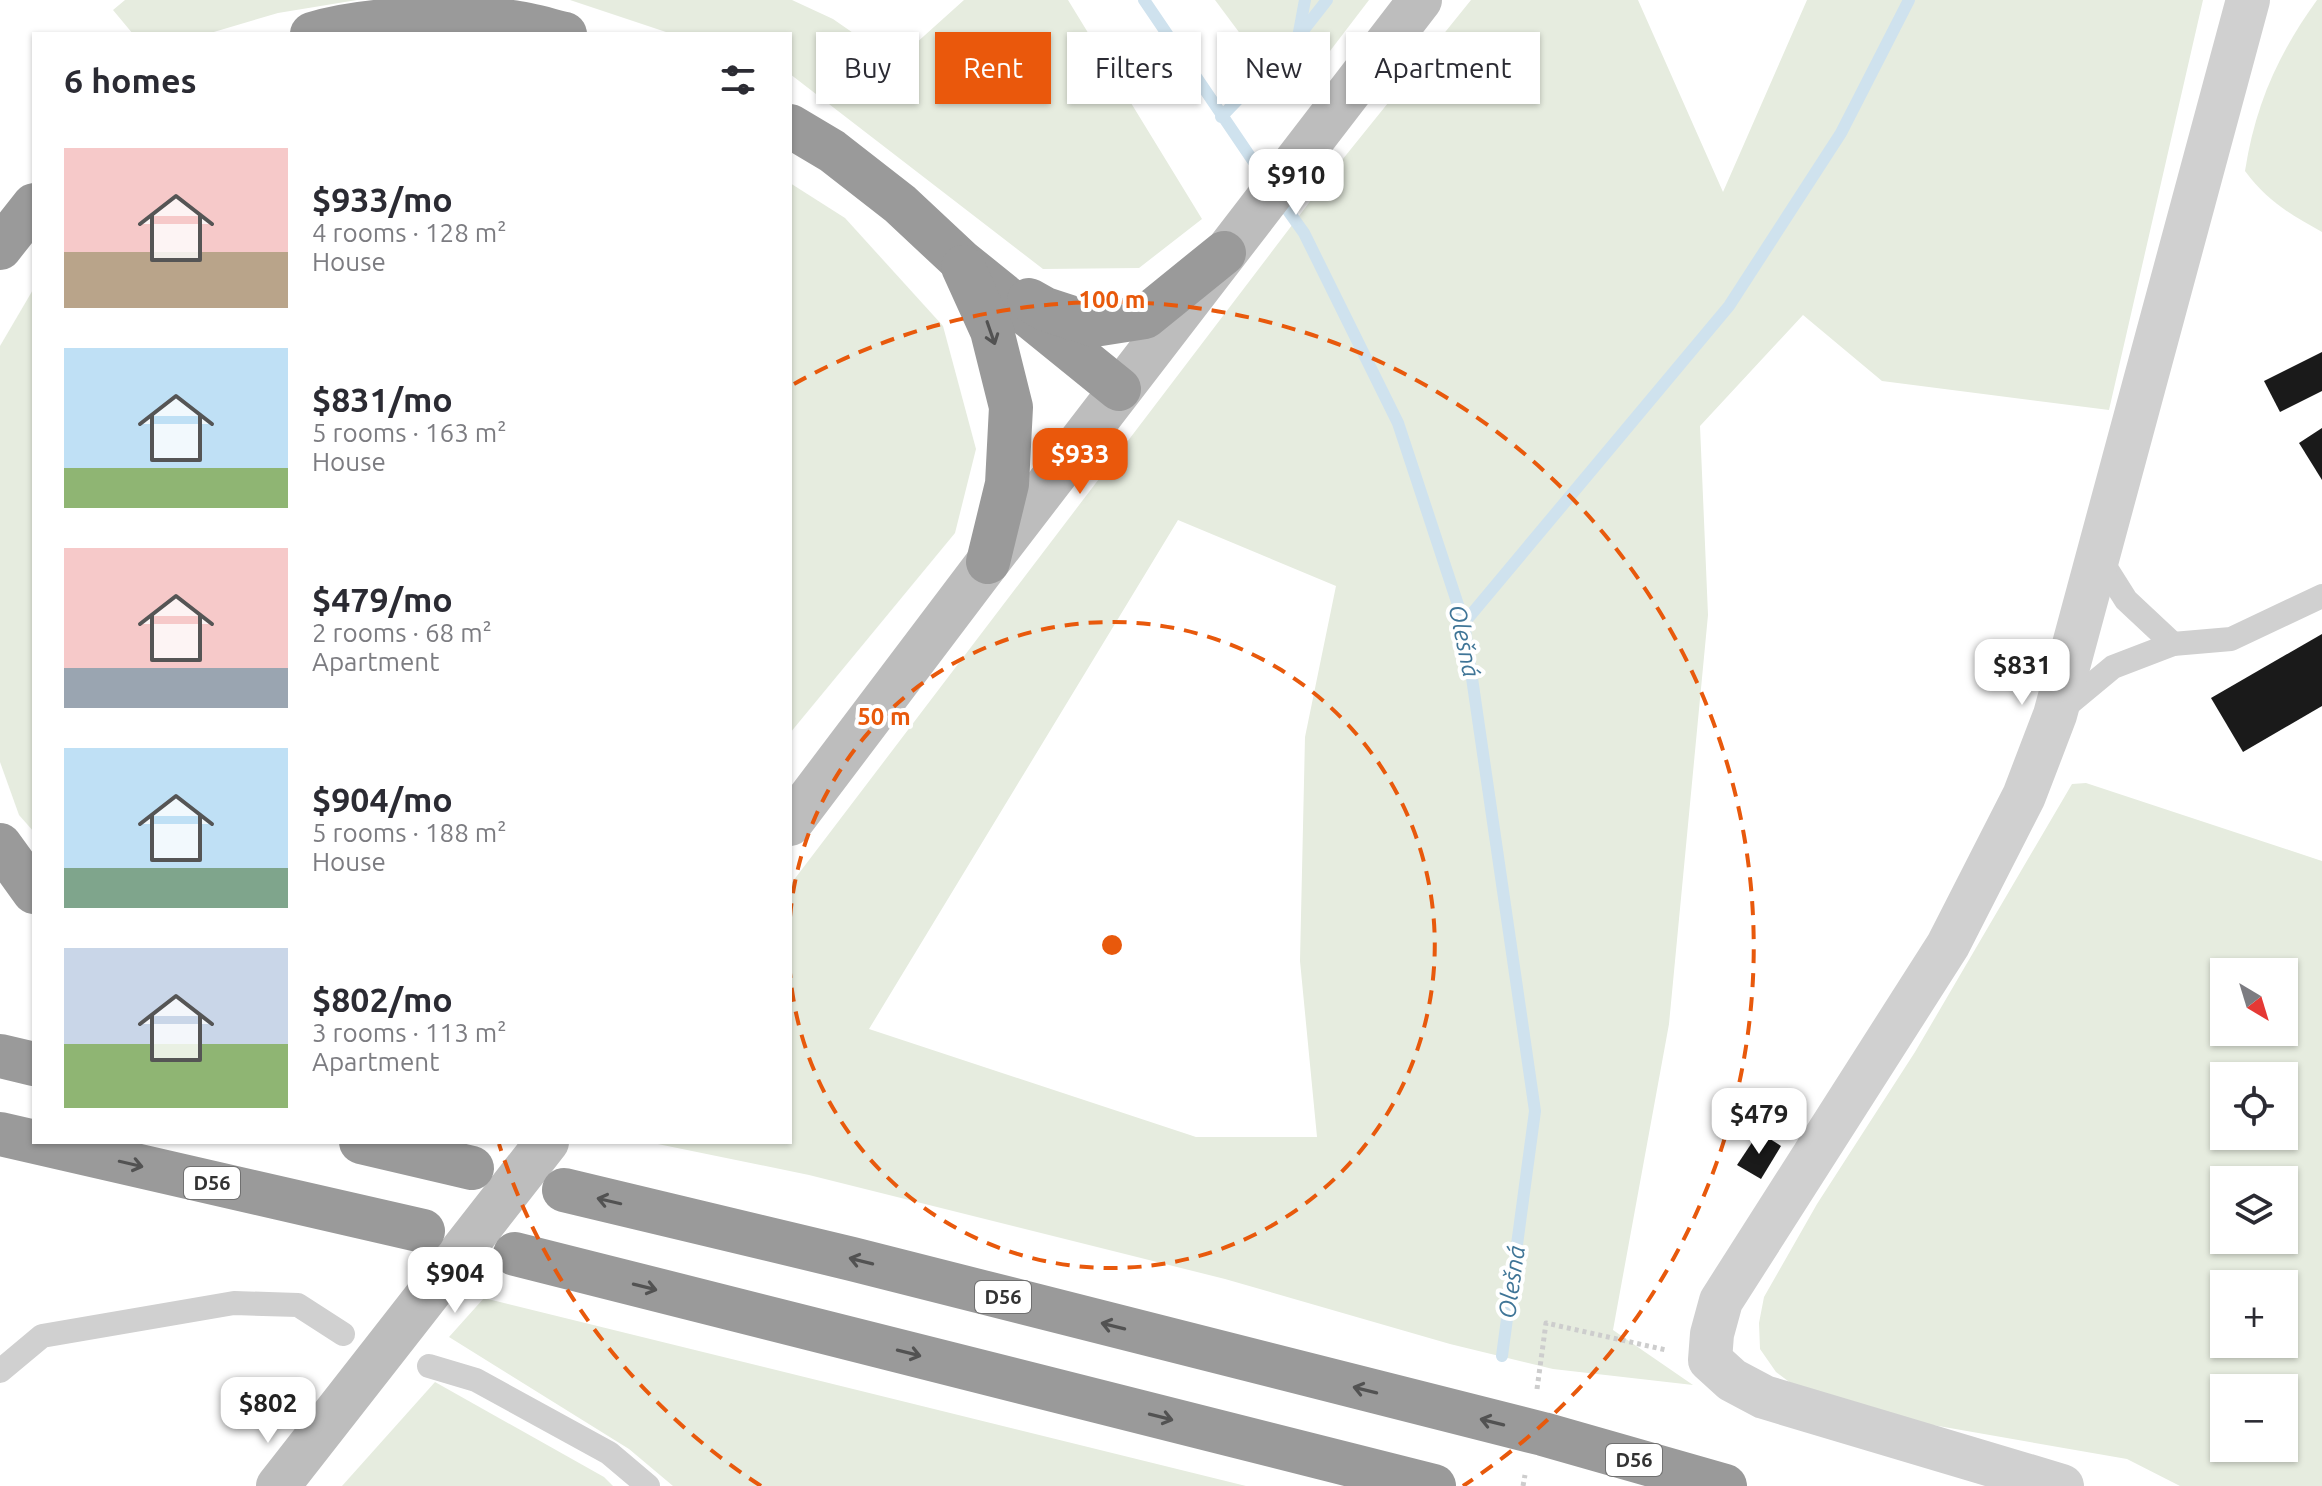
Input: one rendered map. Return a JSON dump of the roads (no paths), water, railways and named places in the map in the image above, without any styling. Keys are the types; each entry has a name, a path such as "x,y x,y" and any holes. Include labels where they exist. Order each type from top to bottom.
{"highway":[{"path":"319,32 424,19 513,22 556,32"},
{"path":"792,127 832,151 900,204 961,261 1119,389"},
{"path":"0,248 32,208"},
{"path":"961,261 1045,309 1094,325 1145,317 1224,253"},
{"path":"961,261 992,331 1011,407 1007,484 988,562"},
{"path":"0,845 32,889"},
{"path":"0,1056 32,1064"},
{"name":"D56","path":"0,1134 32,1141"},
{"name":"D56","path":"44,1144 423,1231"},
{"path":"370,1144 472,1168 421,1144"},
{"name":"D56","path":"564,1190 852,1259 1441,1409 1725,1486"},
{"path":"515,1254 1432,1486"}],"street":[{"path":"792,821 1119,389 1420,0"},
{"path":"2062,1486 1764,1397 1732,1380 1710,1360 1712,1334 1721,1301 1948,945 2024,796 2055,715 2248,0"},
{"path":"278,1486 545,1144"}],"lane":[{"path":"2097,554 2126,600 2173,644"},
{"path":"2055,715 2113,667 2173,644 2231,639 2322,596"},
{"path":"0,1371 42,1336 234,1303 298,1305 343,1334"},
{"path":"429,1366 476,1380 609,1453 648,1486"}],"waterway":[{"name":"Olešná","path":"1144,0 1268,183"},
{"path":"1299,32 1305,0"},
{"path":"1221,117 1298,37 1327,0"},
{"path":"1464,623 1729,306 1841,133 1909,0"},
{"name":"Olešná","path":"1279,198 1304,233 1398,423 1464,623 1535,1111 1502,1356"}]}
